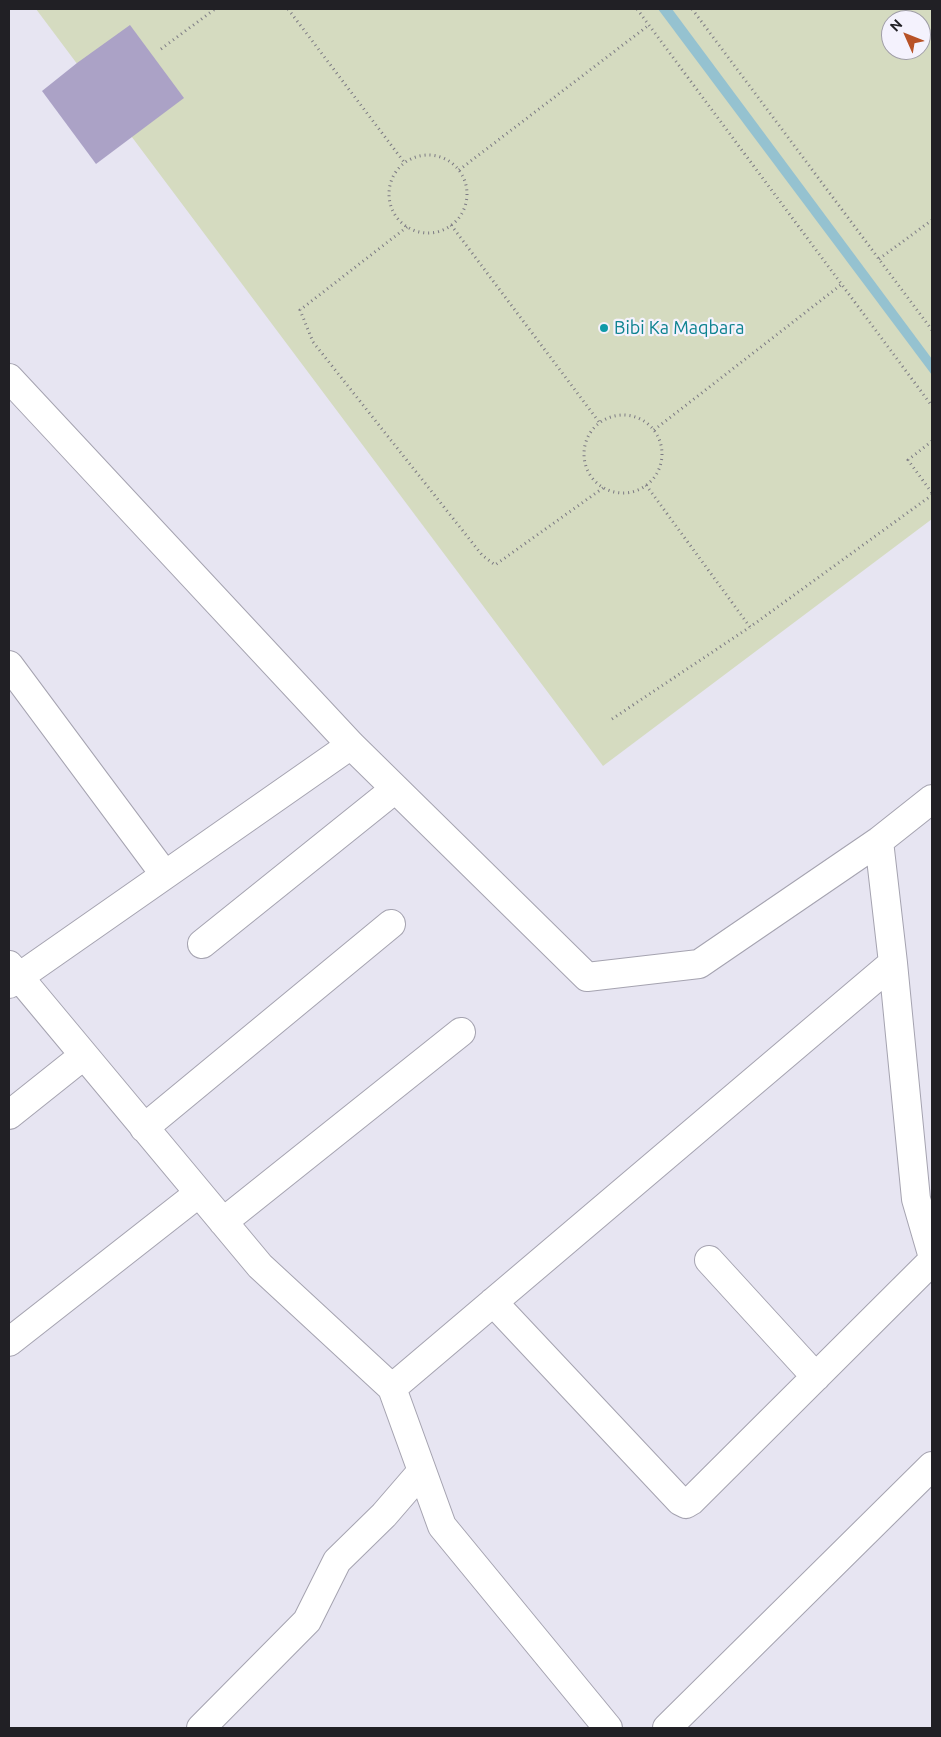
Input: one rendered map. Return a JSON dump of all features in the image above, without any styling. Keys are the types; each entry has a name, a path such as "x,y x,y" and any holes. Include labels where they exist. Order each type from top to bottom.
{"street":[{"path":"9,378 351,745 587,977 700,964 879,841 932,800"},
{"path":"9,665 165,874"},
{"path":"351,745 165,874 12,976 83,1056 260,1266 392,1388 442,1526 608,1728"},
{"path":"202,944 395,789"},
{"path":"879,841 894,963 916,1198 932,1254"},
{"path":"144,1128 391,924"},
{"path":"392,1388 894,963"},
{"path":"223,1222 461,1032"},
{"path":"9,1115 83,1056"},
{"path":"9,1342 199,1193"},
{"path":"709,1260 816,1377"},
{"path":"493,1302 680,1501 686,1504 932,1261"},
{"path":"201,1728 307,1621 336,1561 384,1515 422,1471"},
{"path":"668,1728 927,1483"}],"path":[{"path":"161,49 214,9"},
{"path":"288,9 404,162"},
{"path":"637,9 932,406"},
{"path":"692,9 932,330"},
{"path":"459,170 649,25"},
{"path":"433,154 448,160 459,170 466,184 466,199 461,213 451,225 437,232 422,232 407,227 396,217 390,203 388,188 394,173 404,162 418,156 433,154"},
{"path":"879,259 932,220"},
{"path":"451,225 599,422"},
{"path":"407,227 300,310 313,342 482,556 495,565 603,488"},
{"path":"654,430 842,284"},
{"path":"629,415 643,420 654,430 661,444 662,459 657,474 646,485 633,492 617,493 603,488 591,478 585,464 584,448 589,434 599,422 613,416 629,415"},
{"path":"612,719 750,627 932,494 908,460 932,441"},
{"path":"646,485 750,627"}],"green space":[{"name":"Bibi Ka Maqbara","path":"36,9 932,9 932,519 603,766"}],"water":[{"path":"658,9 672,9 932,359 932,375"}],"building":[{"path":"130,25 184,98 96,164 42,91"}],"place":[{"name":"Bibi Ka Maqbara","path":"604,328"}]}
